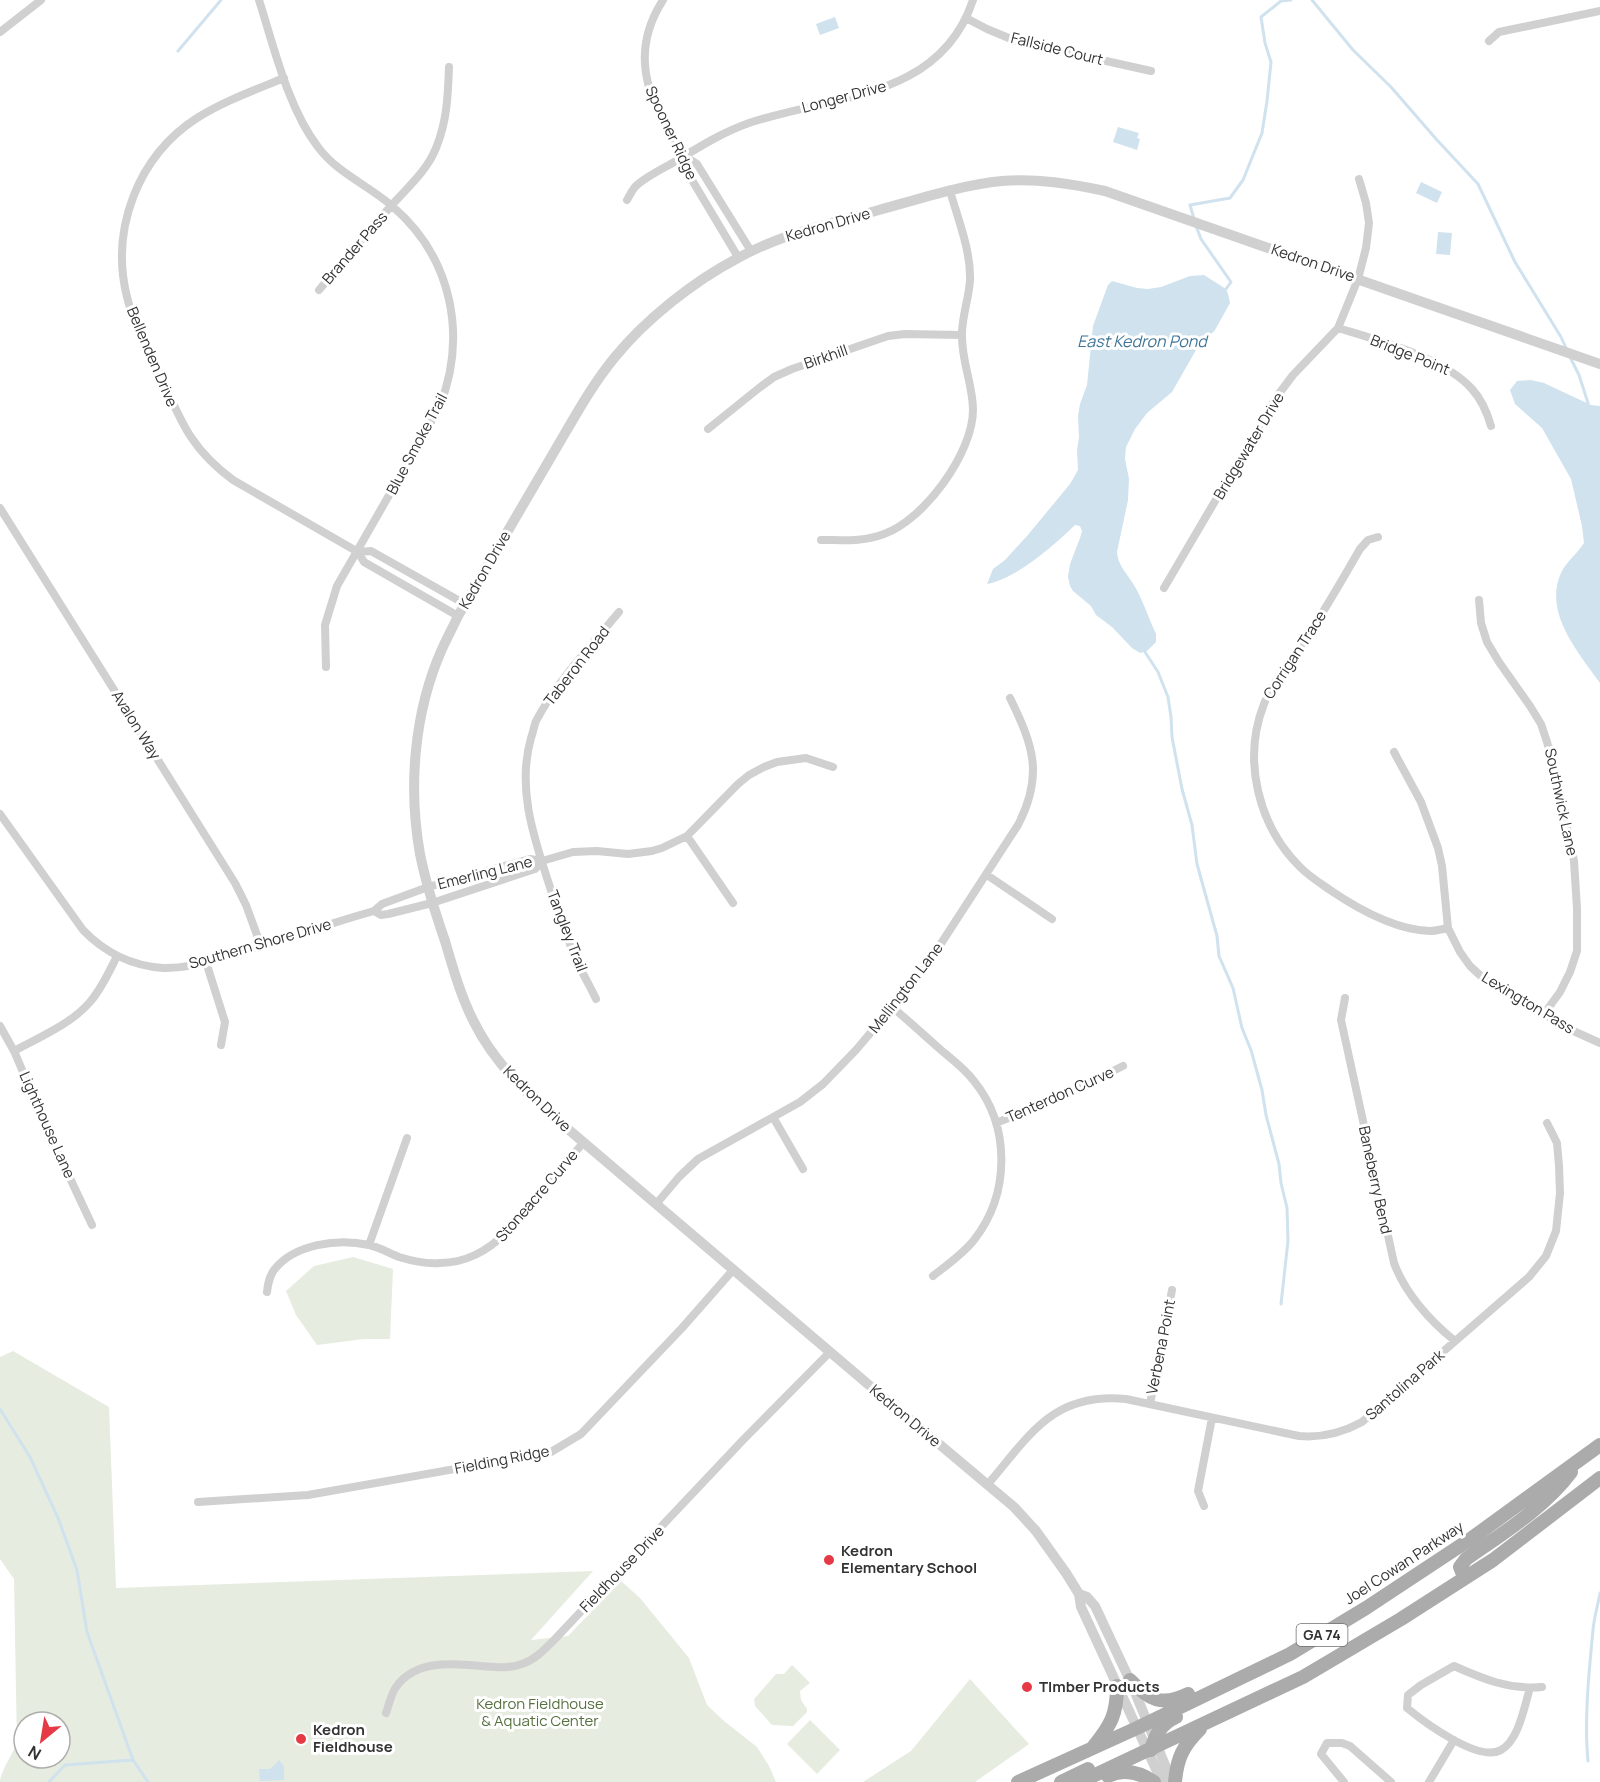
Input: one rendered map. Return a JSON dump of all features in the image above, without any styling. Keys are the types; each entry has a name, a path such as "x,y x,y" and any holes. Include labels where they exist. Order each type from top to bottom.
{"main road":[{"name":"Joel Cowan Parkway","path":"1018,1782 1290,1654 1453,1551 1577,1463 1600,1444"},
{"path":"1469,1575 1462,1572 1460,1567 1466,1559 1529,1514 1559,1487 1577,1463"},
{"name":"GA 74","path":"1080,1782 1303,1677 1401,1619 1493,1560 1600,1479"},
{"path":"1093,1748 1113,1720 1123,1683 1149,1697 1163,1701 1178,1699 1264,1658 1290,1654"},
{"path":"1152,1748 1158,1731 1167,1720 1274,1668 1290,1654"},
{"path":"1174,1782 1179,1756 1186,1743 1206,1722"},
{"path":"1060,1782 1136,1745 1143,1725"},
{"path":"1095,1782 1119,1771 1140,1774 1154,1782"}],"street":[{"path":"0,32 41,0"},
{"name":"Blue Smoke Trail","path":"260,0 284,78 303,126 319,150 337,167 392,205 410,223 436,261 452,312 453,351 449,380 439,408 337,586 325,625 326,667"},
{"name":"Spooner Ridge","path":"663,0 647,34 644,59 651,98 684,156 686,171 738,257"},
{"name":"Longer Drive","path":"627,200 636,185 684,156 748,123 904,80 922,69 948,46 966,18 973,0"},
{"path":"1490,41 1498,32 1600,11"},
{"name":"Fallside Court","path":"966,18 1016,41 1151,71"},
{"name":"Brander Pass","path":"319,291 427,165 436,150 443,129 450,67"},
{"name":"Bellenden Drive","path":"284,78 229,101 197,118 160,151 144,174 131,201 123,240 123,276 128,300 139,332 185,429 215,466 233,480 358,552 364,562 458,616"},
{"name":"Spooner Ridge","path":"684,156 697,164 751,251"},
{"name":"Bridgewater Drive","path":"1164,588 1275,399 1293,375 1338,328 1358,279 1366,248 1369,223 1359,179"},
{"name":"Kedron Drive","path":"1162,1782 1143,1725 1123,1683 1081,1607 1079,1594 1036,1531 988,1484 527,1093 497,1059 484,1040 473,1021 459,985 432,903 420,855 415,776 421,717 431,681 442,648 458,616 586,399 615,357 662,311 699,282 738,257 800,232 984,183 1029,181 1075,185 1106,191 1600,364"},
{"path":"821,540 866,539 900,527 925,504 956,465 969,439 974,412 962,335 970,271 950,192"},
{"name":"Bridge Point","path":"1338,328 1401,349 1454,372 1472,388 1482,402 1491,426"},
{"name":"Birkhill","path":"708,429 774,377 792,369 888,336 962,335"},
{"name":"Avalon Way","path":"0,508 235,883 261,946"},
{"name":"Corrigan Trace","path":"1378,537 1368,540 1360,549 1320,616 1276,679 1263,704 1255,748 1255,774 1260,802 1279,842 1301,868 1334,892 1384,920 1409,928 1431,931 1448,928"},
{"name":"Bellenden Drive","path":"358,552 370,551 465,604"},
{"name":"Southwick Lane","path":"1479,600 1481,623 1488,642 1535,715 1547,741 1574,861 1577,909 1576,951 1570,972 1560,992 1544,1014"},
{"name":"Taberon Road","path":"542,861 528,810 525,787 527,753 535,723 564,678 619,612"},
{"name":"Mellington Lane","path":"657,1203 678,1177 698,1159 800,1102 831,1076 851,1056 921,973 987,875 1026,809 1034,775 1032,756 1027,736 1010,698"},
{"name":"Lexington Pass","path":"1394,752 1421,802 1438,848 1448,928 1460,952 1483,978 1569,1029 1600,1043"},
{"name":"Emerling Lane","path":"428,887 530,859 542,861 573,852 597,850 628,854 652,851 687,836 738,784 764,767 777,762 806,758 833,767"},
{"name":"Southern Shore Drive","path":"0,814 83,930 95,943 117,956 148,966 181,967 206,962 374,911 382,904 428,887"},
{"path":"687,836 733,903"},
{"name":"Emerling Lane","path":"432,903 535,869 542,861"},
{"name":"Tangley Trail","path":"542,861 563,927 596,999"},
{"path":"987,875 1052,919"},
{"name":"Southern Shore Drive","path":"374,911 381,915 432,903"},
{"path":"14,1051 80,1012 96,994 117,956"},
{"path":"206,962 225,1022 221,1046"},
{"name":"Baneberry Bend","path":"1345,998 1341,1020 1394,1263 1405,1286 1443,1331 1455,1341"},
{"path":"892,1007 963,1069 982,1092 996,1123 1001,1143 998,1197 991,1213 974,1240 961,1254 933,1276"},
{"name":"Lighthouse Lane","path":"0,1026 14,1051 92,1225"},
{"name":"Tenterdon Curve","path":"996,1123 1060,1097 1123,1066"},
{"path":"773,1117 803,1169"},
{"name":"Santolina Park","path":"988,1484 1038,1426 1059,1410 1081,1401 1098,1398 1126,1399 1299,1436 1327,1436 1362,1422 1529,1277 1546,1256 1556,1231 1560,1184 1557,1143 1547,1123"},
{"path":"369,1245 407,1138"},
{"name":"Stoneacre Curve","path":"267,1292 269,1279 274,1270 294,1254 328,1243 369,1245 410,1260 432,1263 452,1263 484,1251 506,1233 584,1142"},
{"name":"Fielding Ridge","path":"198,1502 308,1495 551,1452 581,1434 682,1328 733,1270"},
{"name":"Verbena Point","path":"1150,1404 1172,1290"},
{"name":"Fieldhouse Drive","path":"386,1713 394,1689 409,1673 429,1665 461,1664 505,1668 521,1665 535,1658 830,1352"},
{"path":"1204,1506 1198,1491 1212,1418"},
{"path":"1530,1688 1519,1725 1510,1742 1500,1751 1480,1753 1454,1740 1407,1708 1408,1695 1455,1666 1491,1682 1530,1688 1542,1687"},
{"path":"1429,1782 1454,1740"},
{"path":"1344,1782 1320,1754 1327,1743 1342,1743 1350,1746 1391,1782"},
{"name":"Kedron Drive","path":"1152,1748 1174,1782"}],"green space":[{"path":"353,1257 393,1269 390,1339 364,1339 317,1345 296,1315 286,1291 314,1266"},
{"name":"Kedron Fieldhouse & Aquatic Center","path":"13,1351 109,1407 116,1588 593,1571 531,1640 568,1636 621,1581 640,1598 689,1658 707,1705 757,1747 776,1782 0,1782 12,1754 12,1770 72,1770 72,1710 16,1710 14,1579 0,1559 0,1357"},
{"path":"792,1665 810,1683 800,1691 801,1700 807,1712 793,1726 772,1725 755,1706 754,1699 776,1674 784,1674"},
{"path":"970,1679 1029,1744 975,1782 863,1782 911,1751"},
{"path":"810,1720 840,1750 817,1774 787,1744"}],"water":[{"path":"835,17 839,28 820,35 816,24"},
{"path":"1118,127 1139,133 1137,150 1113,142"},
{"path":"1421,182 1442,192 1437,203 1416,193"},
{"path":"1438,232 1452,233 1450,255 1436,254"},
{"name":"East Kedron Pond","path":"1204,275 1226,289 1230,303 1215,330 1196,350 1172,392 1147,413 1135,429 1126,447 1128,500 1117,552 1122,568 1139,594 1156,634 1156,642 1147,651 1140,653 1096,615 1091,606 1070,586 1068,577 1070,564 1082,531 1080,526 1075,525 1022,569 987,584 993,569 1005,560 1027,536 1070,484 1078,470 1078,416 1087,385 1093,326 1108,285 1112,281 1148,289 1161,287 1190,276"},
{"path":"1531,380 1544,383 1591,405 1600,406 1600,683 1574,646 1560,617 1557,588 1561,573 1584,543 1582,526 1571,479 1542,428 1515,404 1510,390 1517,381"},
{"path":"279,1760 284,1766 284,1780 260,1781 259,1769 270,1769"}],"waterway":[{"path":"178,51 221,0"},
{"path":"1194,219 1190,205 1230,198 1243,180 1262,133 1267,101 1271,62 1261,17 1281,1 1291,0"},
{"path":"1312,0 1353,50 1391,87 1478,184 1515,262 1566,348"},
{"path":"1196,226 1201,239 1231,282 1226,289"},
{"path":"1570,357 1579,375 1588,403"},
{"path":"1145,652 1158,672 1168,697 1172,737 1192,825 1197,864 1217,936 1219,956 1233,988 1242,1028 1251,1050 1262,1090 1279,1164 1287,1208 1288,1241 1281,1304"},
{"path":"0,1409 30,1457 58,1518 77,1570 87,1632 133,1760 148,1782"},
{"path":"1588,1761 1589,1679 1594,1625 1600,1593"},
{"path":"49,1782 65,1765 133,1760"}],"place":[{"name":"Kedron Elementary School","path":"829,1560"},
{"name":"TImber Products","path":"1027,1687"},
{"name":"Kedron Fieldhouse","path":"301,1739"}]}
